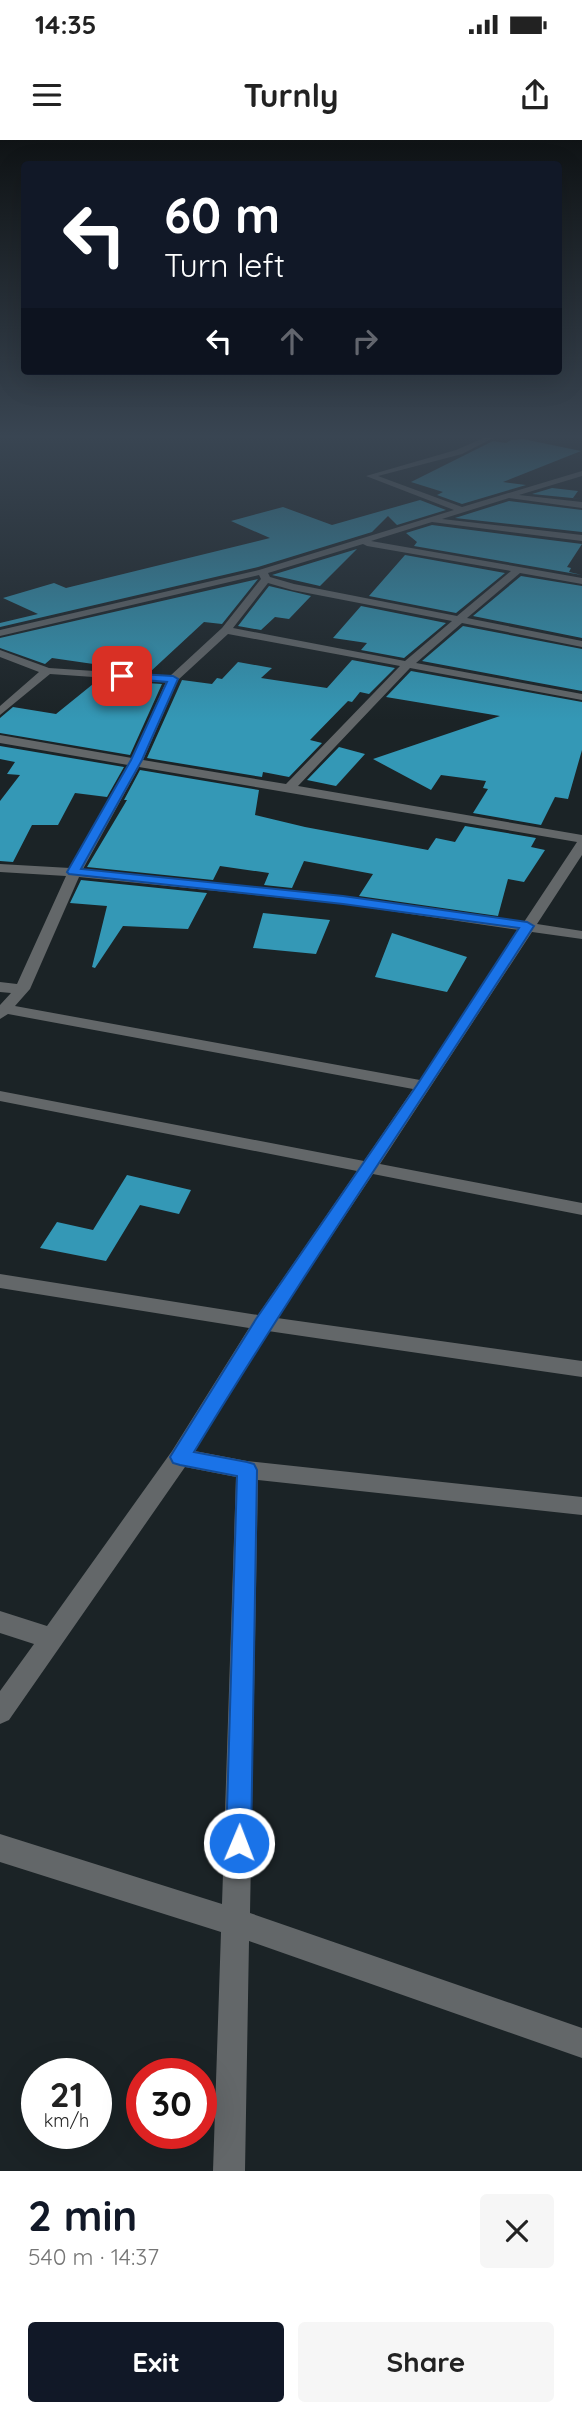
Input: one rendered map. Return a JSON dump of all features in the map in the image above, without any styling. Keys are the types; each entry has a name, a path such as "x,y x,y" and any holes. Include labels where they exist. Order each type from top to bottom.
{"street":[{"path":"0,633 264,575 394,532"},
{"path":"529,532 582,538"},
{"path":"363,542 582,581"},
{"path":"290,787 409,663 519,569"},
{"path":"264,575 292,587 582,644"},
{"path":"2,1011 22,989 74,872 136,760 173,679 226,630 264,575"},
{"path":"226,630 582,697"},
{"path":"0,653 47,671 173,679"},
{"path":"0,712 47,671"},
{"path":"0,739 136,760 582,839"},
{"path":"0,1712 180,1457 263,1324 582,845"},
{"path":"0,868 74,872 343,900 582,935"},
{"path":"0,987 22,989"},
{"path":"2,1011 424,1086"},
{"path":"0,1096 582,1209"},
{"path":"0,1281 263,1324 582,1369"},
{"path":"180,1457 247,1470 582,1506"},
{"path":"229,2171 247,1470"},
{"path":"0,1622 51,1638"},
{"path":"0,1848 237,1923 582,2043"}],"building":[{"path":"256,532 372,532 258,567 0,627 0,623 38,614 3,598 54,583 66,588 270,538"},
{"path":"486,532 582,544 567,567 571,568 569,572 582,575 414,546 417,542 406,533"},
{"path":"357,549 320,586 272,575"},
{"path":"405,555 505,573 456,613 369,596"},
{"path":"521,576 582,586 582,638 473,616"},
{"path":"258,579 222,624 204,622 150,672 111,669 114,667 52,658 45,664 0,648 0,638"},
{"path":"269,586 311,596 289,619 275,617 261,630 238,626"},
{"path":"361,606 446,623 404,658 361,650 367,643 333,638"},
{"path":"463,626 582,649 582,691 422,661"},
{"path":"352,660 395,668 369,694 360,692 352,702 348,701 310,740 322,743 289,777 263,772 262,777 147,758 182,680 212,684 217,678 222,679 238,662 272,668 261,678 327,688"},
{"path":"411,671 582,702 582,750 568,799 555,797 541,825 473,813 488,789 483,788 486,781 441,775 431,790 373,759 500,716 386,697"},
{"path":"98,680 162,684 130,755 0,733 0,718 13,707 56,714"},
{"path":"0,746 124,767 107,797 75,793 58,825 32,825 13,862 0,861 0,801 20,775 7,774 15,762 0,759"},
{"path":"339,747 365,754 336,786 307,780"},
{"path":"140,770 259,790 255,815 305,827 428,850 436,838 455,842 465,826 536,838 531,847 545,850 524,882 508,879 498,916 359,896 373,874 304,861 292,888 264,885 269,873 220,866 213,880 87,867 127,800 124,800"},
{"path":"81,880 207,893 188,929 123,926 95,968 92,967 107,906 70,903"},
{"path":"263,913 330,920 316,954 253,948"},
{"path":"392,933 467,957 447,992 375,977"},
{"path":"127,1175 191,1190 179,1214 140,1205 106,1261 40,1248 57,1222 93,1230"}],"route":[{"path":"122,676 173,679 136,760 74,872 343,900 527,926 424,1086 263,1324 180,1457 247,1470 239,1843"}]}
